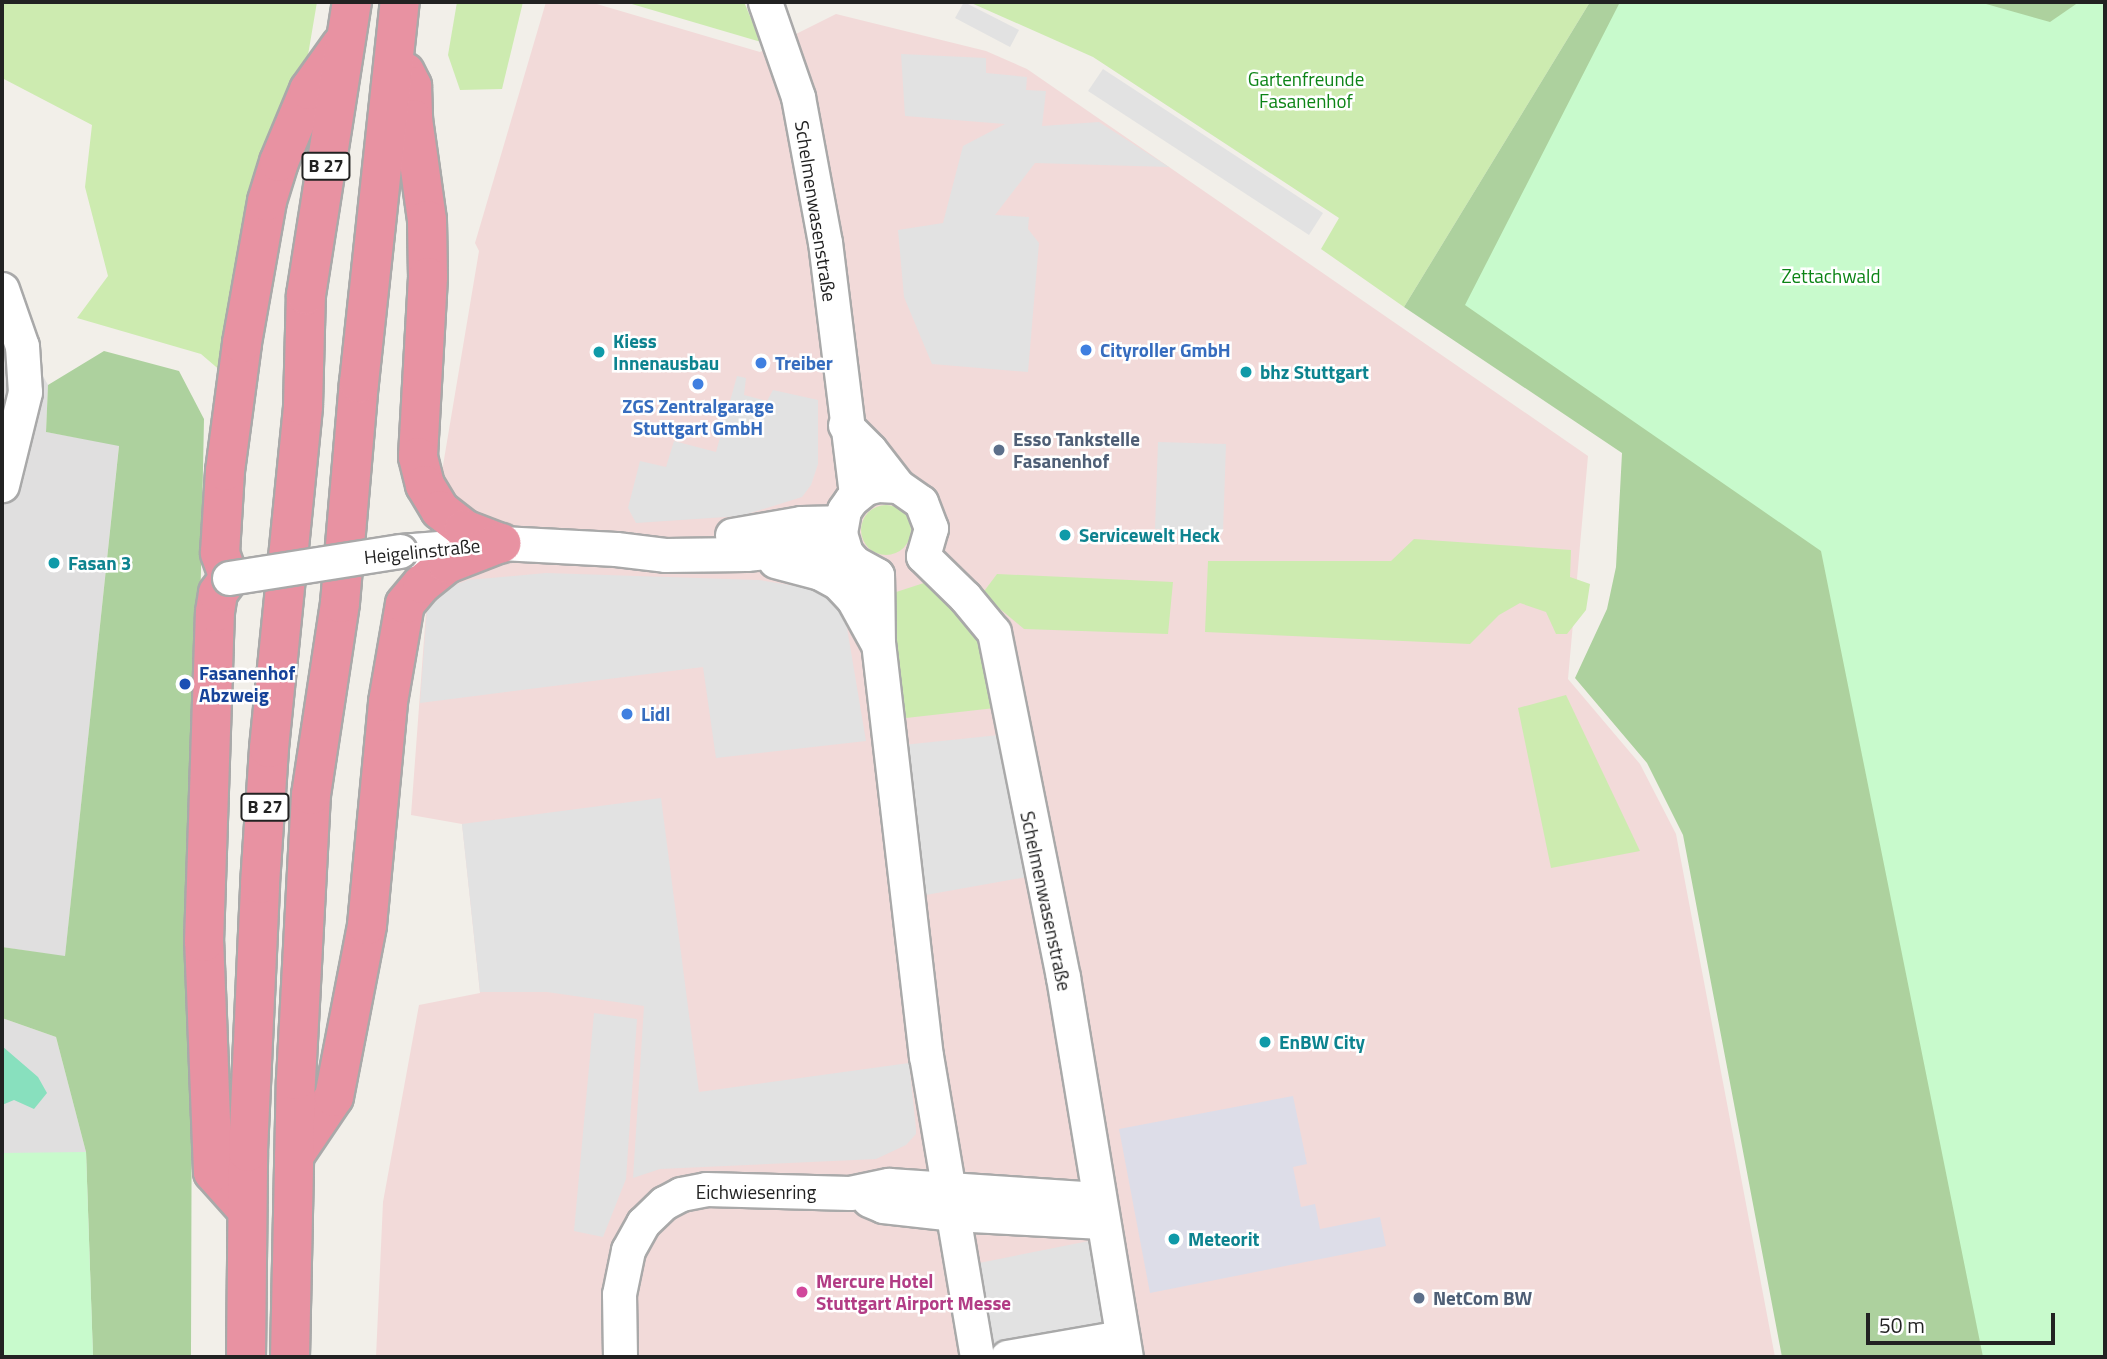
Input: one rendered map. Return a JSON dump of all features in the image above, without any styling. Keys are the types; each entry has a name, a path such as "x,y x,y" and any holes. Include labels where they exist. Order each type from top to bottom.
{"highway":[{"name":"B 27","path":"290,1357 294,1156 311,795 340,603 400,2"},
{"name":"B 27","path":"246,1357 247,1210 261,871 280,625 303,406 306,295 349,19"},
{"path":"247,1210 213,1172 204,942 215,612 218,593 229,578 220,553 225,471 242,343 267,201 279,162 309,90 349,19"},
{"path":"394,50 412,86 413,119 427,220 428,277 418,457 425,485 440,510 464,529 501,543"},
{"path":"294,1156 334,1097 367,925 388,702 405,604 422,584 447,564 501,543"}],"street":[{"name":"Schelmenwasenstraße","path":"765,2 798,97 825,242 845,425 847,523"},
{"path":"2,289 22,346 25,392 2,485"},
{"name":"Schelmenwasenstraße","path":"845,425 870,450 898,486 911,492 928,514 930,535 923,556 965,597 993,632 1063,977 1124,1347"},
{"path":"898,486 878,485 847,523 855,563 877,575 878,644 926,1057 977,1357"},
{"name":"Heigelinstraße","path":"616,549 667,539 741,534 801,523 847,523"},
{"name":"Heigelinstraße","path":"229,578 400,551 501,543 616,549 665,555 746,554 804,548 847,523"},
{"path":"746,554 820,573 838,583 853,599 878,644"},
{"name":"Eichwiesenring","path":"620,1357 619,1294 628,1250 643,1223 664,1203 681,1194 706,1189 850,1193 888,1185 950,1201 1100,1211"},
{"path":"1007,1357 1124,1347"}],"shaded area":[{"path":"546,2 590,2 760,52 836,14 986,51 1027,69 1588,456 1568,679 1640,764 1676,834 1775,1357 376,1357 383,1202 419,1005 480,993 462,824 411,815 432,531 479,251 475,243"},
{"path":"964,2 1019,30 1010,47 955,18"},
{"path":"901,54 986,58 986,73 1027,77 1026,90 1046,91 1042,126 1099,122 1169,167 1035,163 995,215 1029,217 1028,229 1039,243 1028,372 932,364 904,297 898,230 943,223 963,146 1005,124 905,116"},
{"path":"1103,69 1323,213 1309,235 1088,91"},
{"path":"2,302 48,385 46,432 119,445 65,957 2,947"},
{"path":"737,376 746,378 744,395 767,401 773,390 818,400 818,464 811,485 802,497 741,516 636,523 628,508 640,461 666,467 674,441 716,452"},
{"path":"1158,442 1226,444 1223,532 1155,529"},
{"path":"546,573 759,580 808,588 833,601 846,622 866,741 716,758 703,667 420,703 428,596 468,580"},
{"path":"999,735 1027,877 920,896 903,745"},
{"path":"661,798 699,1092 909,1063 916,1134 906,1145 876,1159 660,1169 633,1178 644,1006 547,992 480,992 462,824"},
{"path":"594,1013 637,1019 626,1179 603,1237 574,1231"},
{"path":"2,1018 56,1037 86,1152 93,1357 2,1357"},
{"path":"1293,1096 1307,1164 1293,1167 1301,1207 1315,1204 1320,1229 1380,1217 1386,1246 1150,1293 1119,1129"},
{"path":"1094,1240 1109,1324 989,1347 974,1264"}],"green space":[{"path":"2,2 317,2 308,55 255,196 222,372 201,354 77,318 108,276 85,187 92,125 2,78"},
{"path":"457,2 523,2 502,89 460,90 448,55"},
{"path":"625,2 744,2 761,42"},
{"name":"Gartenfreunde Fasanenhof","path":"969,2 1590,2 1404,307 1321,249 1339,218 1093,57"},
{"name":"Zettachwald","path":"1590,2 2105,2 2105,1357 1782,1357 1683,835 1647,763 1575,678 1607,609 1616,567 1622,453 1404,307"},
{"name":"Zettachwald","path":"1620,2 1979,2 2050,22 2079,2 2105,2 2105,1357 1983,1357 1821,551 1465,305"},
{"path":"104,351 179,371 204,419 192,1017 191,1357 93,1357 86,1152 56,1037 2,1018 2,947 65,956 119,446 46,432 48,385"},
{"path":"886,505 904,512 911,530 904,548 886,555 868,548 861,530 868,512"},
{"path":"1414,539 1571,550 1570,577 1590,584 1586,610 1567,634 1556,634 1546,612 1520,603 1499,615 1470,644 1205,632 1208,561 1391,561"},
{"path":"997,574 1173,582 1168,634 1024,629 982,594"},
{"path":"930,581 974,626 995,708 897,719 887,595"},
{"path":"1566,695 1640,851 1551,868 1518,708"},
{"path":"2,1046 38,1077 47,1093 34,1109 14,1100 2,1105"},
{"path":"86,1152 93,1357 2,1357 2,1153"}],"place":[{"name":"Cityroller GmbH","path":"1086,350"},
{"name":"Kiess Innenausbau","path":"599,352"},
{"name":"Treiber","path":"761,363"},
{"name":"bhz Stuttgart","path":"1246,372"},
{"name":"ZGS Zentralgarage Stuttgart GmbH","path":"698,384"},
{"name":"Esso Tankstelle Fasanenhof","path":"999,450"},
{"name":"Servicewelt Heck","path":"1065,535"},
{"name":"Fasan 3","path":"54,563"},
{"name":"Fasanenhof Abzweig","path":"185,684"},
{"name":"Lidl","path":"627,714"},
{"name":"EnBW City","path":"1265,1042"},
{"name":"Meteorit","path":"1174,1239"},
{"name":"Mercure Hotel Stuttgart Airport Messe","path":"802,1292"},
{"name":"NetCom BW","path":"1419,1298"}]}
